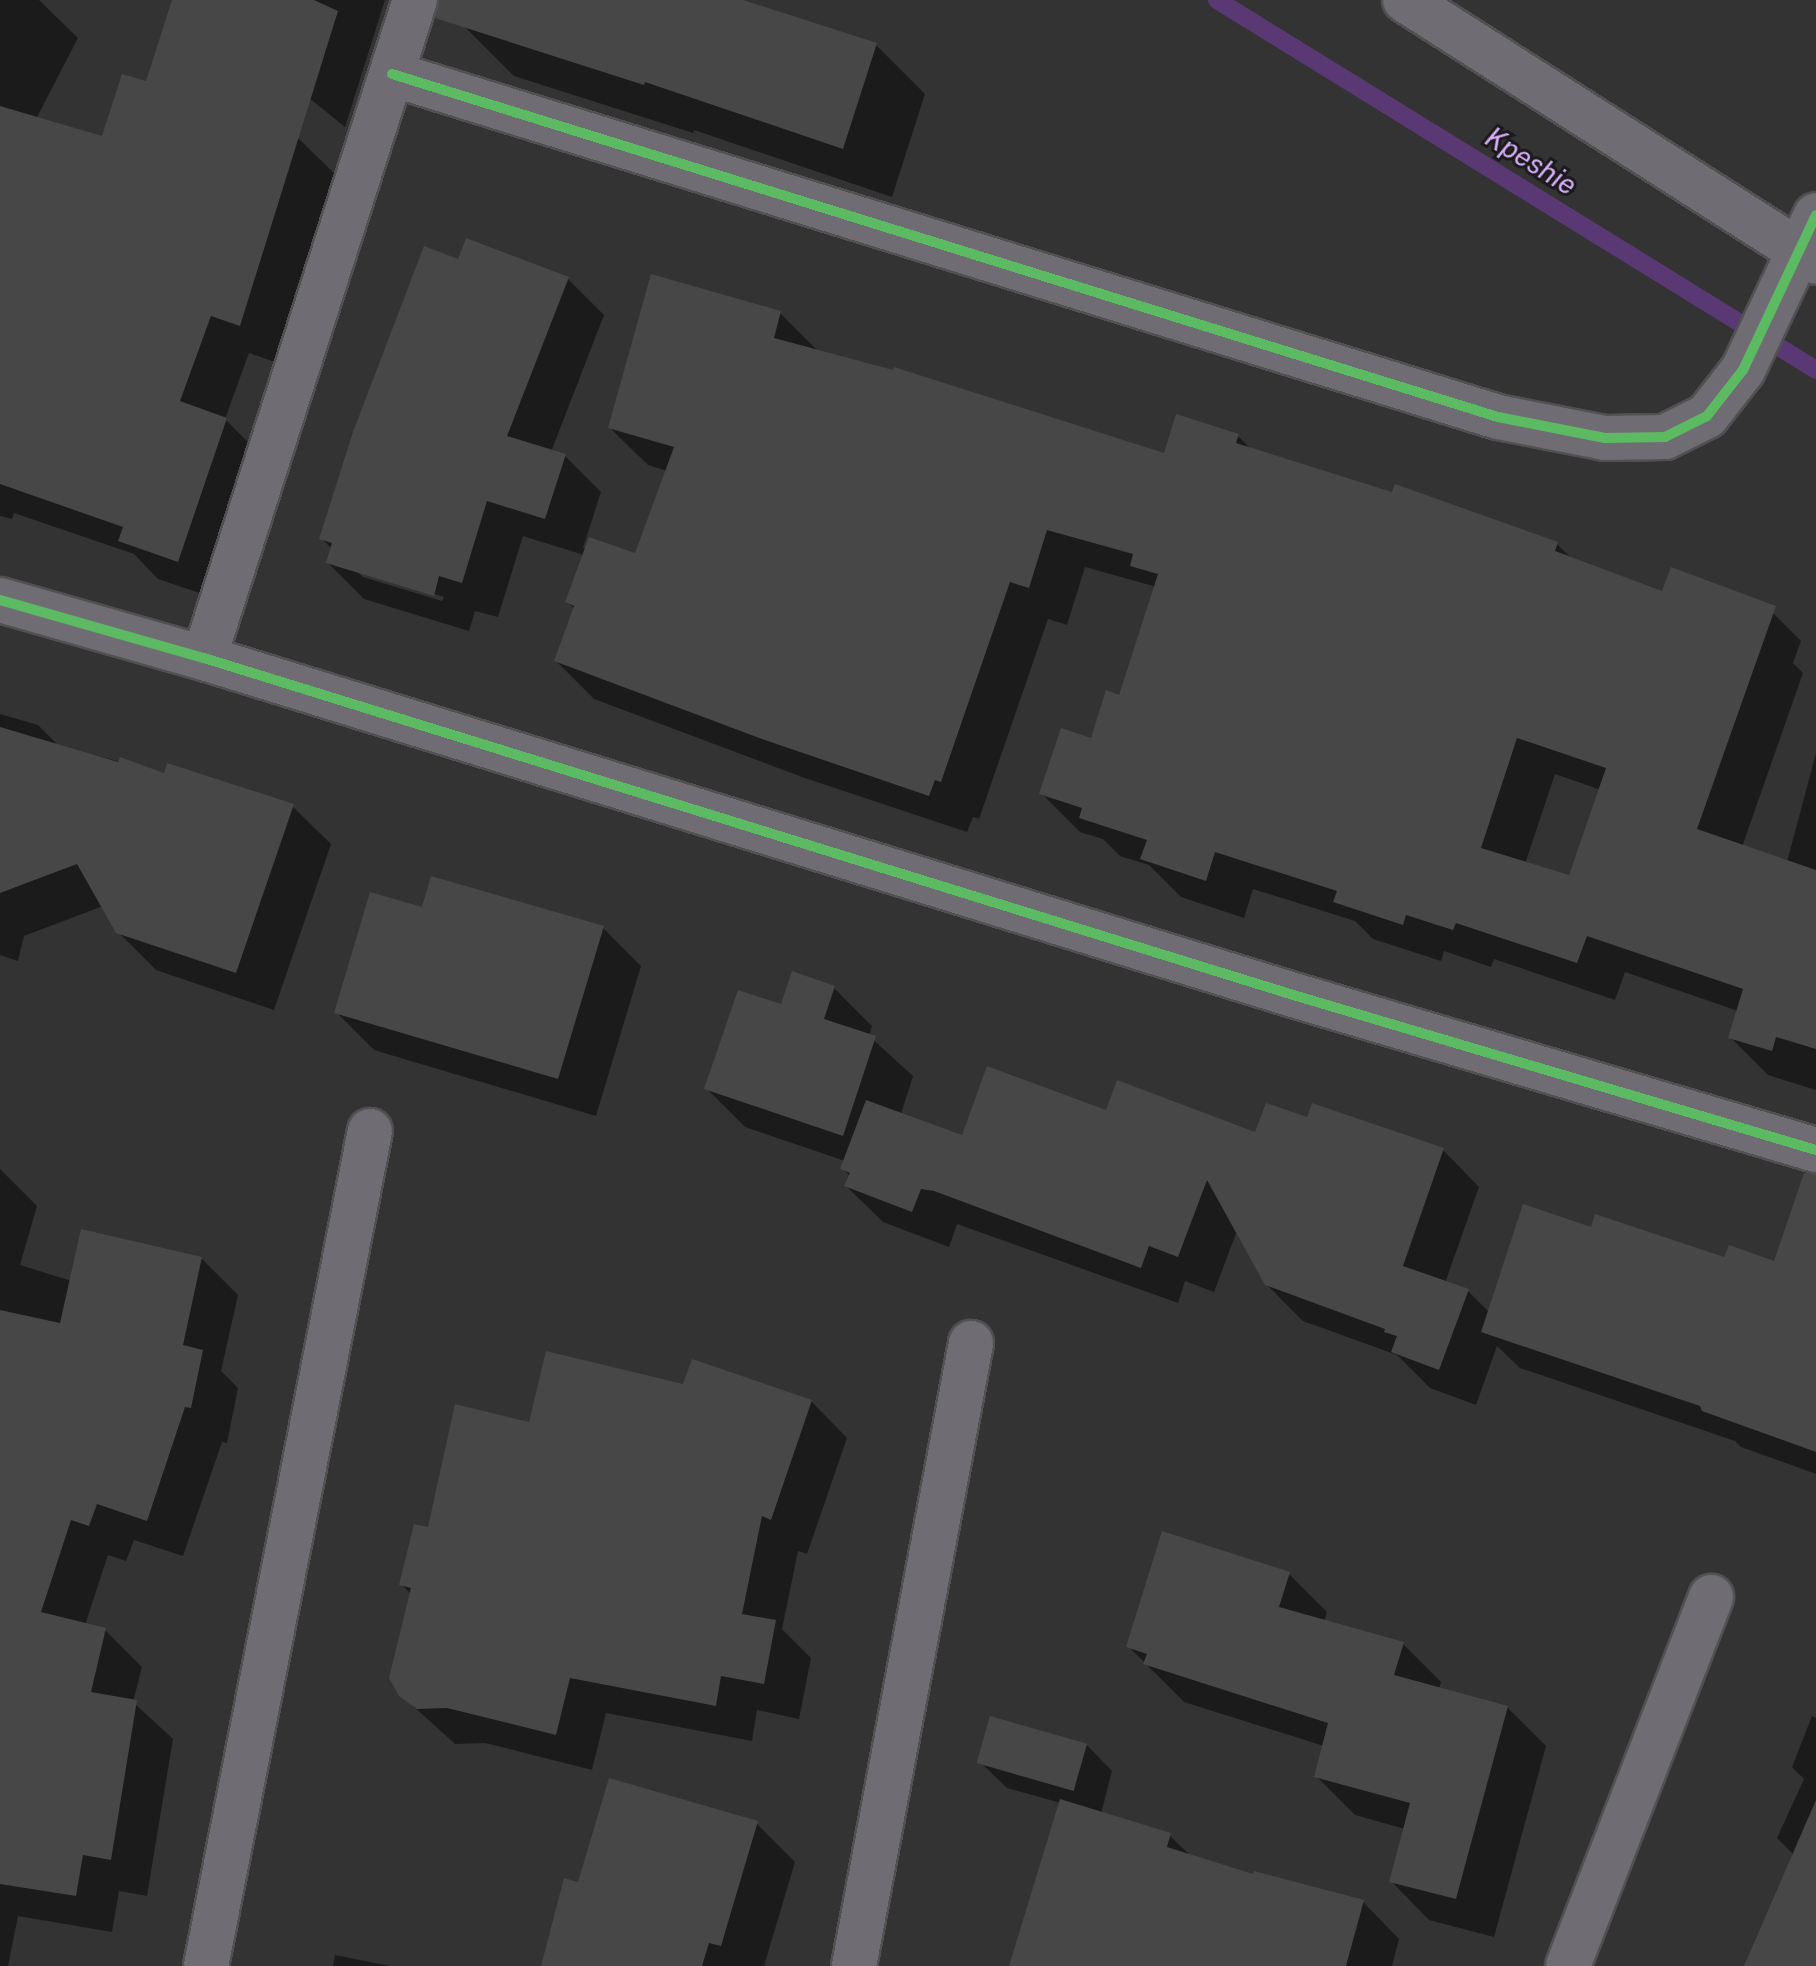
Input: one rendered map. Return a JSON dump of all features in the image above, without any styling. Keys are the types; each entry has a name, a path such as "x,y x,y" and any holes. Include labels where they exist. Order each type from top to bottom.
{"street":[{"path":"204,658 415,0"},
{"path":"392,74 1498,417 1605,438 1665,437 1707,416 1743,370 1781,293 1811,243 1405,0"},
{"path":"0,600 204,658 1290,994 1816,1150"},
{"path":"206,1966 370,1131"},
{"path":"854,1966 971,1343"},
{"path":"1568,1966 1711,1597"}],"building":[{"path":"172,0 314,0 338,11 240,326 211,316 180,401 227,418 178,562 118,541 123,527 0,484 0,106 102,136 122,74 146,81"},
{"path":"439,0 743,0 877,43 843,149 645,82 644,85 435,18"},
{"path":"466,238 569,277 507,436 566,454 545,519 487,501 462,583 439,576 434,596 326,563 332,543 319,539 353,432 424,246 458,259"},
{"path":"651,274 781,311 774,338 893,370 894,367 1164,453 1176,414 1239,434 1236,443 1392,492 1395,484 1558,542 1555,551 1662,591 1671,567 1776,606 1697,829 1816,870 1816,1049 1776,1037 1772,1051 1728,1038 1743,989 1587,936 1577,963 1456,923 1453,930 1406,915 1403,925 1333,902 1337,891 1215,852 1206,881 1140,859 1147,840 1079,818 1082,808 1039,794 1061,728 1091,738 1106,690 1119,695 1158,574 1130,566 1133,554 1047,530 1029,588 1010,582 941,782 935,780 929,796 762,739 554,661 574,606 565,602 589,537 635,553 674,447 608,428","holes":["1517,738 1606,768 1569,875 1481,848"]},
{"path":"0,727 118,762 120,757 164,773 167,763 294,804 236,973 116,933 77,864 0,893"},
{"path":"431,876 604,926 558,1079 334,1013 370,892 422,907"},
{"path":"792,971 835,986 824,1019 876,1036 843,1136 704,1089 738,990 781,1004"},
{"path":"987,1066 1106,1110 1117,1080 1255,1132 1266,1103 1307,1117 1312,1103 1444,1148 1403,1266 1469,1289 1439,1370 1391,1352 1397,1336 1384,1332 1385,1329 1265,1285 1207,1180 1178,1257 1149,1246 1141,1268 934,1191 921,1189 912,1212 844,1186 850,1173 840,1169 866,1100 962,1135"},
{"path":"1804,1173 1816,1174 1816,1452 1702,1411 1700,1406 1481,1332 1523,1204 1591,1227 1595,1214 1724,1257 1729,1245 1774,1261"},
{"path":"81,1229 202,1257 183,1345 203,1350 191,1408 185,1407 147,1521 97,1504 89,1526 71,1520 41,1612 106,1628 91,1692 137,1700 111,1860 83,1855 76,1896 0,1884 0,1310 60,1323"},
{"path":"546,1351 683,1384 692,1359 812,1400 771,1520 762,1516 742,1614 776,1620 764,1684 721,1676 716,1706 570,1678 556,1735 447,1708 417,1709 399,1696 389,1678 411,1588 399,1585 414,1524 428,1527 455,1404 529,1422"},
{"path":"1162,1531 1290,1572 1279,1607 1404,1642 1394,1675 1508,1706 1456,1899 1389,1882 1410,1803 1314,1777 1328,1723 1143,1664 1147,1654 1126,1647"},
{"path":"990,1716 1087,1744 1074,1791 976,1763"},
{"path":"609,1778 758,1821 721,1946 709,1943 702,1966 541,1966 564,1878 578,1882"},
{"path":"1060,1799 1171,1833 1167,1847 1253,1874 1254,1871 1364,1900 1346,1966 1009,1966"},
{"path":"1816,1800 1816,1966 1744,1966"}],"waterway":[{"name":"Kpeshie","path":"1217,0 1816,370"}],"cycle path":[{"path":"392,74 1498,417 1605,438 1665,437 1707,416 1743,370 1816,215"},
{"path":"0,600 204,658 1290,994 1816,1150"}]}
